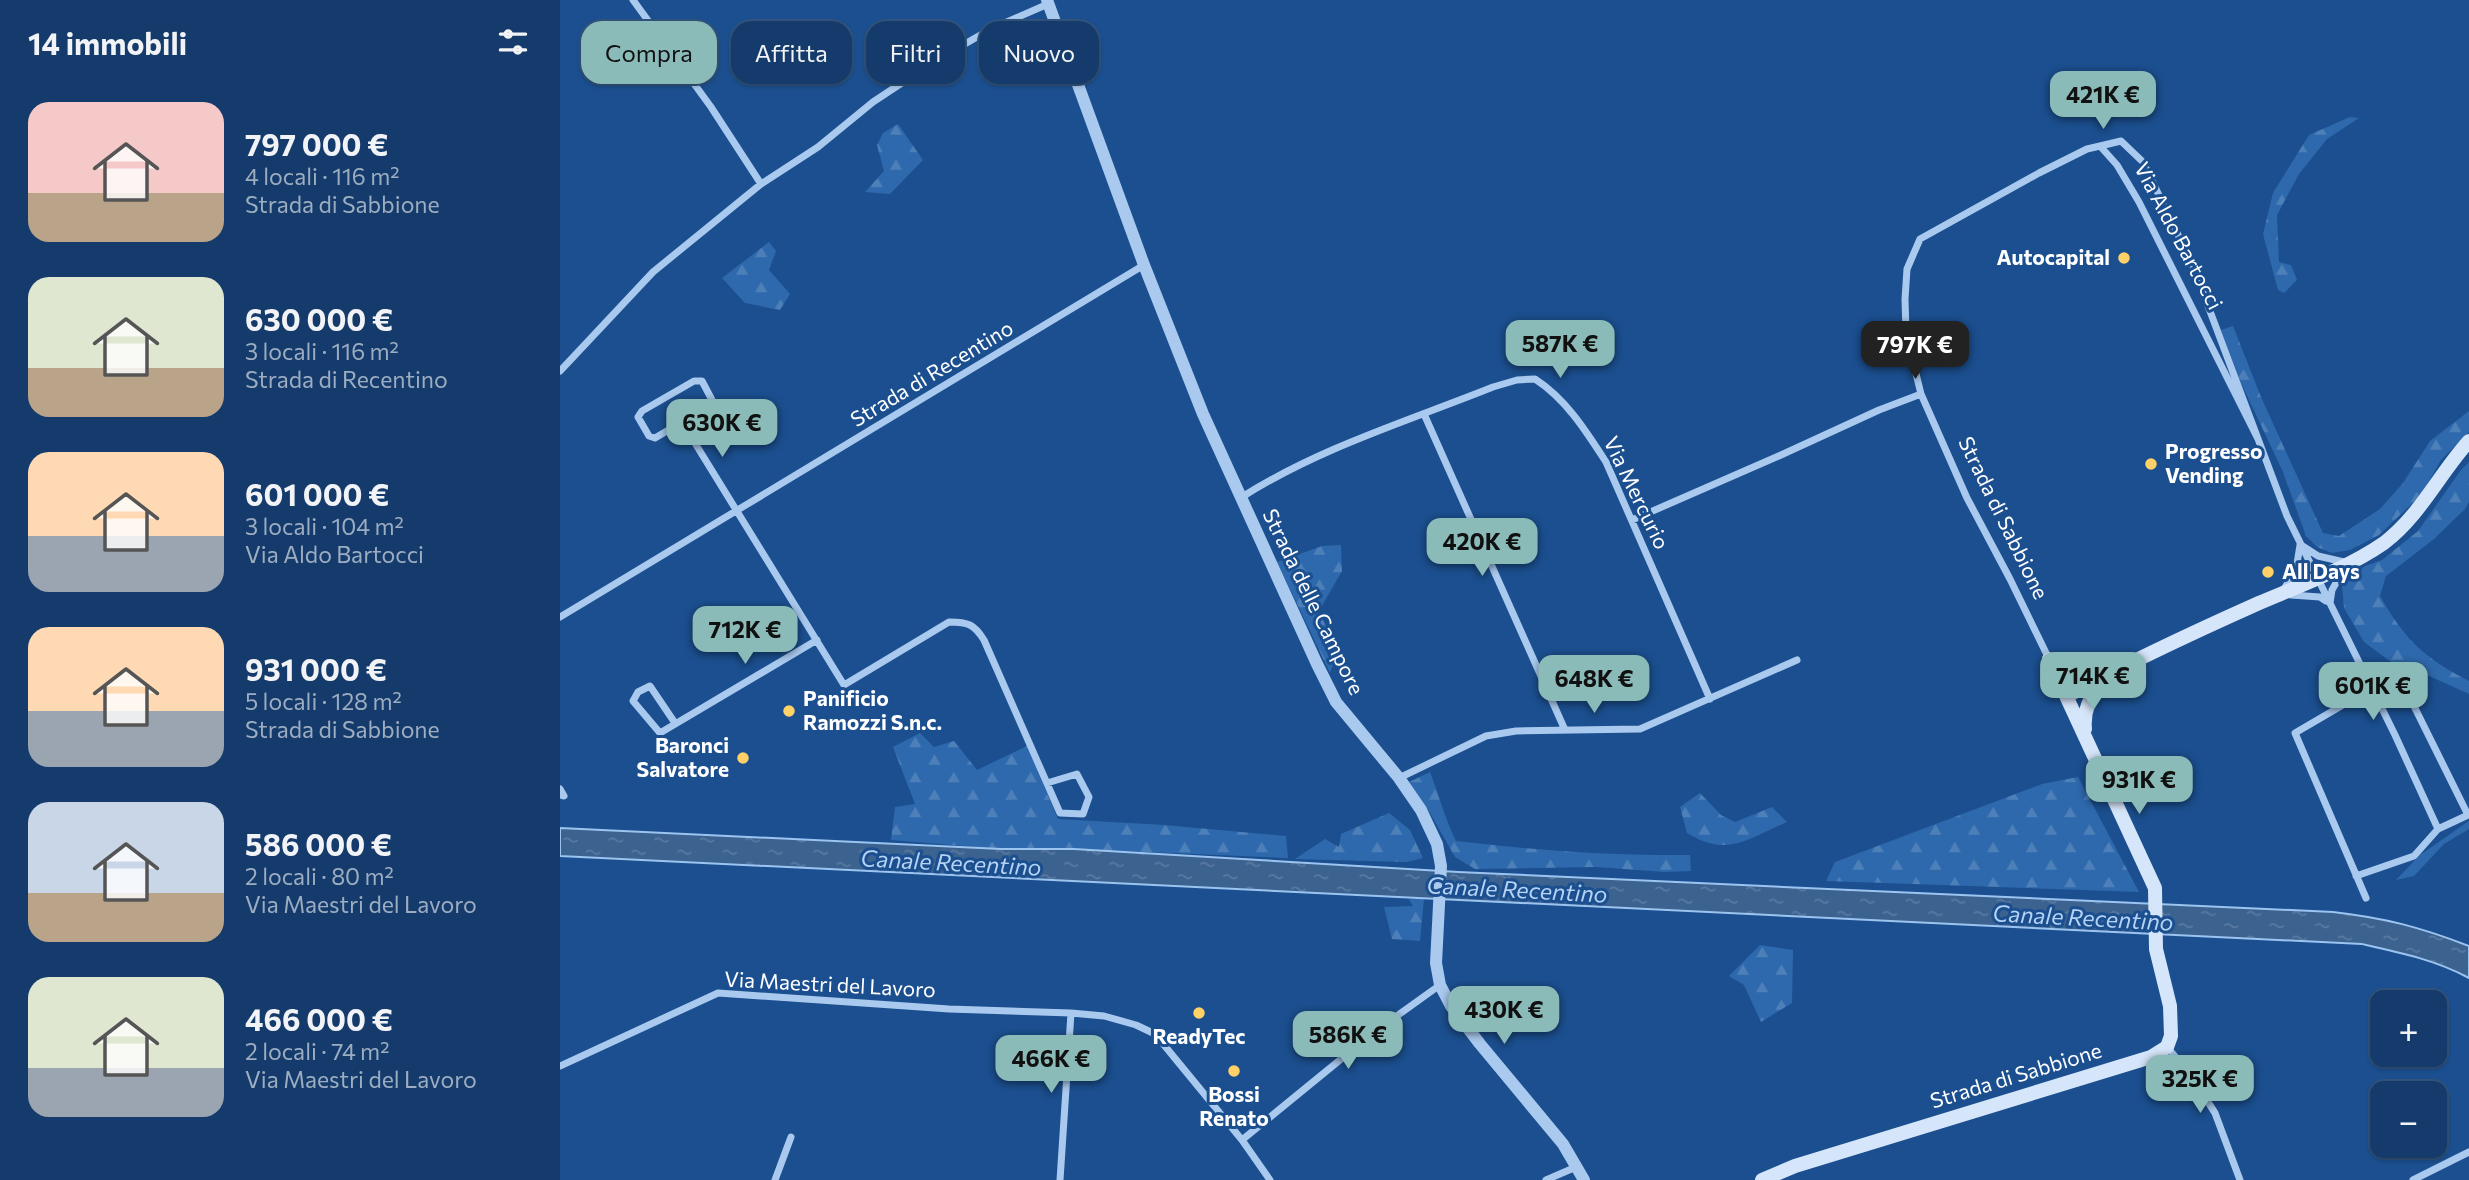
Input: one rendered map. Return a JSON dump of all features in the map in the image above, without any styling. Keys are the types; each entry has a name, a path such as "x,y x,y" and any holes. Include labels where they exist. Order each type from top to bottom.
{"main road":[{"path":"2067,696 2104,676 2316,578 2383,543 2404,525 2424,502 2442,472 2469,441"},
{"path":"2049,659 2064,673 2087,678 2104,676"},
{"name":"Strada di Sabbione","path":"1762,1180 1795,1166 2151,1056 2167,1047 2171,1036 2170,1006 2155,941 2155,888 2049,659"},
{"path":"2086,741 2084,716 2089,699 2104,676"}],"street":[{"path":"633,0 711,107 761,184"},
{"path":"560,371 653,272 761,184 818,148 873,102 934,61 991,29 1048,2"},
{"name":"Strada delle Campore","path":"1048,2 1144,265 1203,414 1317,664 1336,702 1399,778 1421,810 1437,844 1441,866 1436,963 1440,985 1451,1006 1563,1144 1584,1180"},
{"name":"Via Aldo Bartocci","path":"2258,439 2139,202 2117,165 2100,146 2121,141 2143,162 2193,266 2287,516 2438,830"},
{"name":"Strada di Sabbione","path":"2049,659 1967,498 1921,394 1906,333 1907,269 1920,239 2039,173 2087,149 2100,146"},
{"name":"Strada di Recentino","path":"560,617 1144,265"},
{"name":"Via Mercurio","path":"1242,497 1268,480 1334,448 1493,387 1517,380 1535,379 1562,401 1586,430 1606,462 1710,699"},
{"path":"694,381 702,381 712,400 709,406 682,422 655,438 649,436 638,417 642,411 694,381"},
{"path":"1632,520 1879,410 1921,394"},
{"path":"1424,414 1565,730"},
{"path":"682,422 844,685 949,622 965,622 975,626 984,640 1060,813 1083,814 1089,797 1077,774 1047,783"},
{"path":"2300,544 2318,556 2337,562 2349,562 2332,590 2330,604 2320,597 2280,595 2296,570 2300,544"},
{"path":"675,723 650,686 638,692 633,701 660,733 817,640"},
{"path":"1399,778 1486,736 1516,731 1640,729 1797,660"},
{"path":"2357,876 2414,856 2438,830 2468,815 2409,696 2372,688 2295,733 2357,876 2367,898"},
{"path":"560,789 564,796 560,795"},
{"path":"1242,1140 1373,1033 1440,985"},
{"name":"Via Maestri del Lavoro","path":"560,1066 718,993 949,1009 1071,1013 1115,1019 1155,1034 1242,1140 1270,1180"},
{"path":"1060,1180 1071,1013"},
{"path":"2167,1047 2190,1074 2215,1113 2240,1180"},
{"path":"775,1180 790,1137"},
{"path":"2413,1180 2469,1152"},
{"path":"1546,1180 1576,1167"}],"green space":[{"path":"2350,117 2359,118 2327,139 2299,174 2277,215 2279,262 2291,265 2297,280 2284,293 2278,290 2263,234 2273,193 2309,135"},
{"path":"898,124 923,160 890,194 865,192 884,171 877,145 883,133"},
{"path":"769,242 776,251 769,270 790,294 780,310 745,303 722,278"},
{"path":"2233,326 2261,397 2323,533 2339,536 2380,509 2403,483 2430,441 2469,411 2469,432 2441,460 2421,495 2379,535 2350,550 2332,553 2317,547 2306,536 2283,472 2241,383 2221,330"},
{"path":"2469,462 2469,502 2465,509 2434,539 2386,576 2380,596 2398,625 2417,646 2428,656 2469,681 2469,694 2427,675 2403,671 2364,642 2344,608 2342,586 2365,566 2382,560 2418,531"},
{"path":"1341,545 1342,571 1319,611 1338,651 1330,673 1277,562 1322,546"},
{"path":"920,733 934,747 954,741 977,770 1027,746 1058,819 1286,836 1288,858 1074,849 1001,849 891,840 895,807 915,804 893,747"},
{"path":"1430,772 1456,841 1573,852 1690,855 1691,871 1664,872 1597,867 1475,869 1455,857 1430,813 1407,783"},
{"path":"2078,777 2139,892 1826,881 1835,862 2042,784"},
{"path":"1700,793 1721,815 1735,822 1772,807 1787,822 1737,843 1714,844 1701,840 1687,833 1680,807"},
{"path":"1389,813 1410,830 1423,858 1407,862 1295,859 1325,839 1339,847 1341,834"},
{"path":"2469,821 2469,829 2444,844 2414,876 2396,880 2420,855"},
{"path":"1409,899 1424,899 1420,941 1392,939 1384,907 1413,906"},
{"path":"1760,945 1793,950 1792,1003 1761,1022 1744,985 1729,976"}],"water":[{"name":"Canale Recentino","path":"560,828 1001,849 1074,849 1458,872 2333,912 2402,924 2469,946 2469,978 2430,961 2362,944 560,856"}],"place":[{"name":"Autocapital","path":"2124,258"},
{"name":"Progresso Vending","path":"2151,464"},
{"name":"All Days","path":"2268,572"},
{"name":"Panificio Ramozzi S.n.c.","path":"789,711"},
{"name":"Baronci Salvatore","path":"743,758"},
{"name":"ReadyTec","path":"1199,1013"},
{"name":"Bossi Renato","path":"1234,1071"}]}
